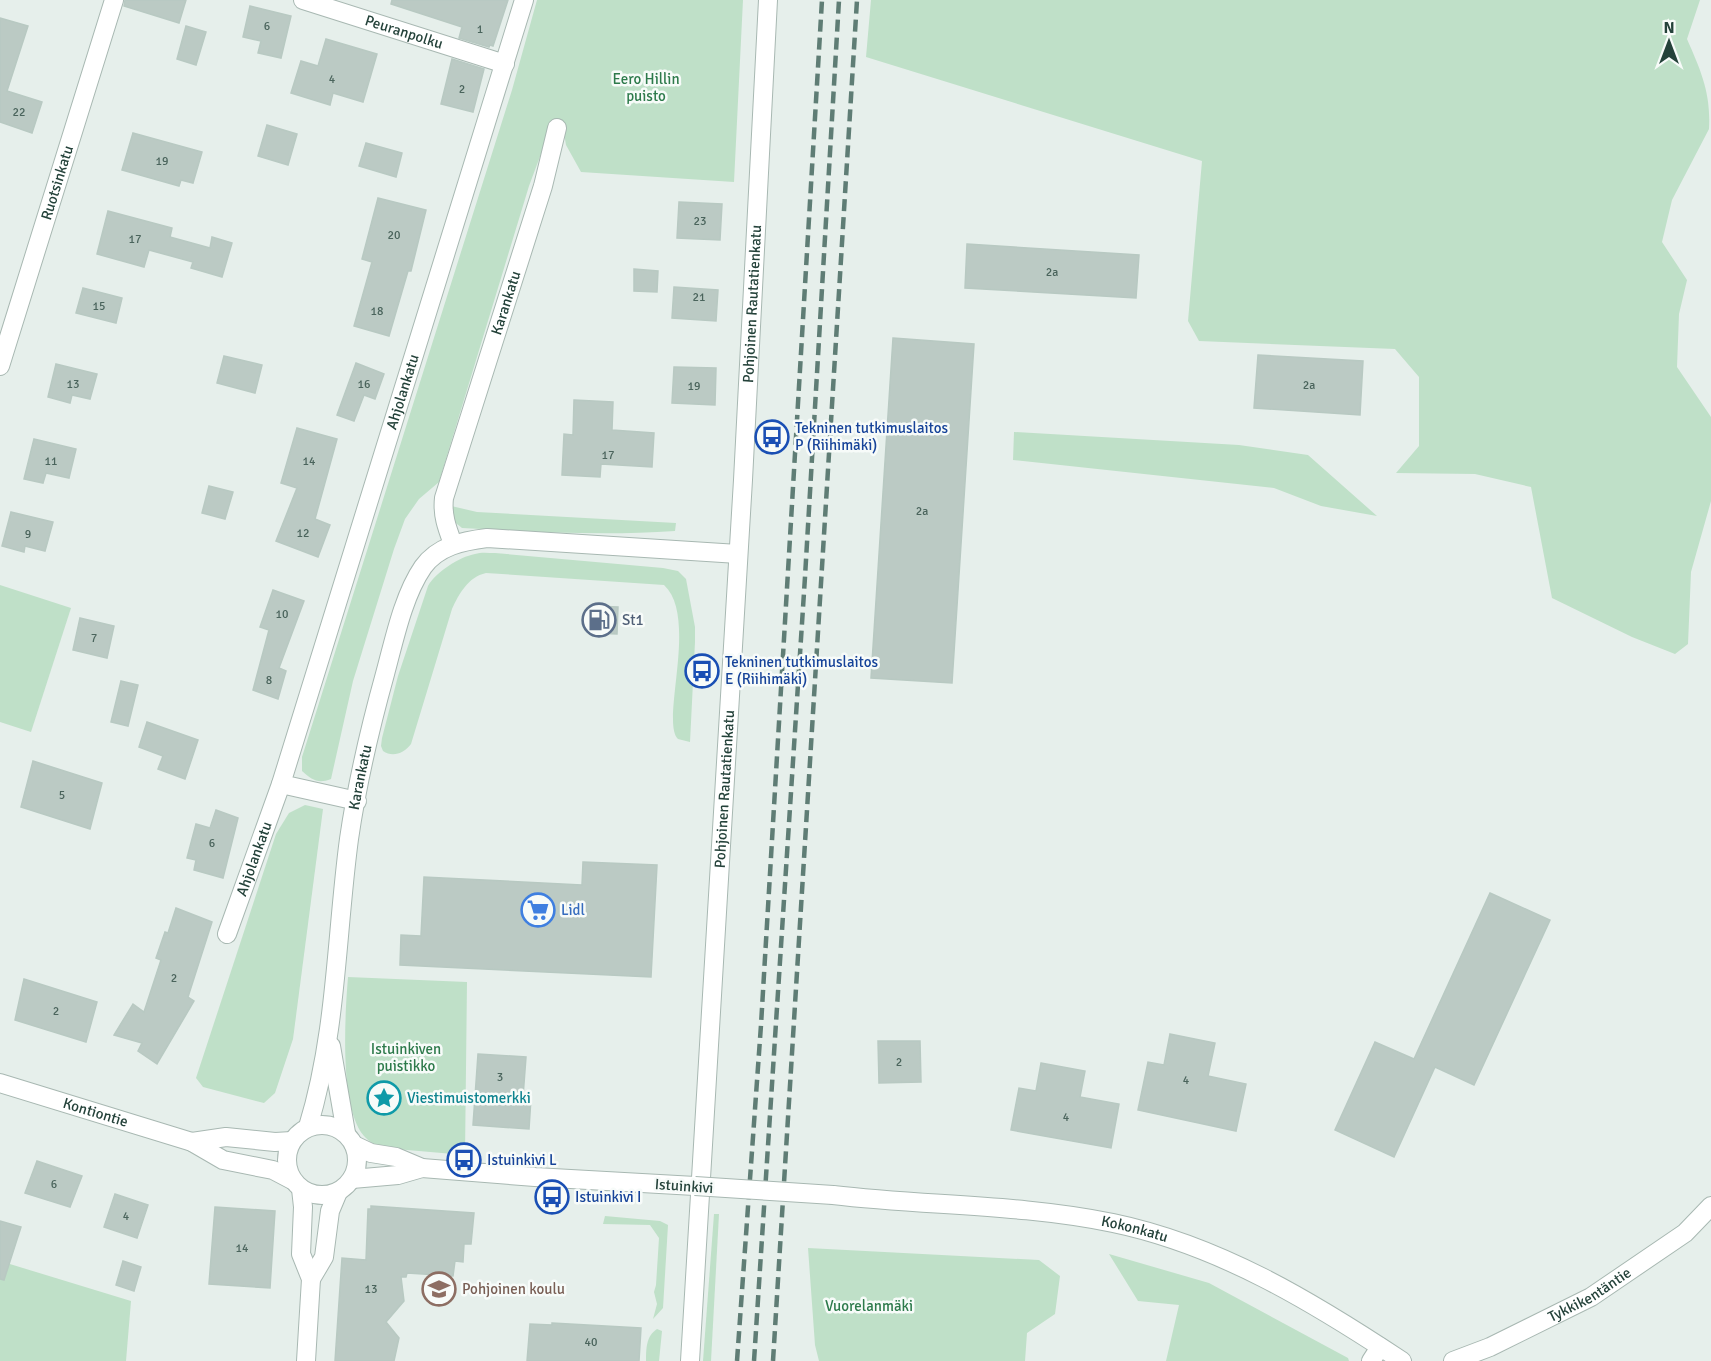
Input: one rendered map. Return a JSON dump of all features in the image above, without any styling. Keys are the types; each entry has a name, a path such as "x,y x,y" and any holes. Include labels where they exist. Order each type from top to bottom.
{"street":[{"name":"Ruotsinkatu","path":"0,366 114,0"},
{"name":"Peuranpolku","path":"303,0 504,64"},
{"name":"Ahjolankatu","path":"227,934 281,784 525,0"},
{"name":"Pohjoinen Rautatienkatu","path":"690,1361 768,0"},
{"name":"Karankatu","path":"453,544 446,526 443,510 444,498 543,186 557,128"},
{"name":"Karankatu","path":"308,1127 330,1035 349,838 374,717 391,651 409,596 423,567 453,544 487,538 738,554"},
{"path":"281,784 357,801"},
{"name":"Karankatu","path":"330,1035 350,1139"},
{"name":"Kontiontie","path":"0,1083 192,1142 223,1160 273,1170 296,1184"},
{"path":"306,1361 311,1279 301,1254 303,1207 286,1160 292,1141 299,1132 315,1125 331,1126 350,1139 357,1162 352,1179 338,1192 330,1211 324,1257 311,1279"},
{"name":"Kontiontie","path":"192,1142 226,1137 275,1142 292,1141"},
{"name":"Istuinkivi","path":"350,1139 370,1153 396,1157 422,1168 836,1195"},
{"name":"Istuinkivi","path":"352,1179 398,1175 422,1168"},
{"path":"296,1184 317,1195 338,1192"},
{"name":"Kokonkatu","path":"836,1195 1055,1214 1114,1223 1148,1232 1229,1261 1287,1289 1375,1354 1402,1361"},
{"name":"Tykkikentäntie","path":"1453,1361 1490,1347 1591,1298 1685,1233 1711,1206"}],"green space":[{"name":"Eero Hillin puisto","path":"537,0 743,0 734,182 581,172 566,145 562,122 554,119 529,186 439,482 419,499 405,519 353,681 331,779 315,780 302,771 302,757 512,90"},
{"path":"871,0 1700,0 1687,39 1707,93 1709,129 1672,200 1662,242 1687,280 1679,314 1677,367 1711,417 1711,501 1691,572 1688,644 1675,654 1632,637 1552,598 1531,487 1475,474 1396,473 1419,446 1419,377 1395,349 1199,341 1188,321 1202,161 866,57"},
{"path":"1014,432 1239,445 1308,455 1377,516 1321,506 1274,488 1013,460"},
{"path":"447,505 477,512 676,523 675,531 622,533 462,528 452,520"},
{"path":"480,553 678,571 686,579 695,627 690,742 678,739 674,729 673,712 679,643 678,620 674,600 664,585 486,573 469,582 452,609 411,744 398,754 383,751 382,738 398,676 428,586 448,566 462,558"},
{"path":"0,585 71,608 31,732 0,722"},
{"path":"305,805 323,809 293,1039 275,1093 264,1103 203,1087 196,1078 276,834 289,813"},
{"name":"Istuinkiven puistikko","path":"348,977 467,982 465,1155 384,1148 364,1136 356,1122 347,1083 345,1036"},
{"path":"714,1214 719,1214 711,1361 703,1361"},
{"path":"605,1216 660,1221 668,1225 663,1308 653,1319 657,1304 654,1292 659,1238 650,1225 603,1224"},
{"name":"Vuorelanmäki","path":"808,1248 1039,1260 1060,1276 1055,1314 1027,1333 1025,1361 819,1361 815,1345"},
{"path":"1109,1254 1209,1283 1348,1358 1349,1361 1166,1361 1179,1305 1138,1301"},
{"path":"0,1261 131,1301 126,1361 0,1361"},
{"path":"657,1329 662,1331 659,1361 646,1361 649,1339"}],"building":[{"path":"125,0 186,0 179,23 124,6"},
{"path":"392,0 508,0 493,46 489,47 459,38 462,27 391,4"},
{"path":"250,6 291,16 281,58 258,53 261,41 243,37"},
{"path":"0,18 28,26 7,91 42,102 32,133 0,122"},
{"path":"186,26 206,32 196,65 177,59"},
{"path":"326,39 377,54 363,102 333,93 330,105 291,93 301,61 318,66"},
{"path":"452,59 484,69 473,112 441,104"},
{"path":"267,125 297,134 288,165 258,156"},
{"path":"133,133 202,152 193,183 181,180 179,186 122,170"},
{"path":"366,143 402,153 396,177 359,166"},
{"path":"378,198 426,210 411,271 408,271 389,336 354,326 372,262 362,259"},
{"path":"679,202 722,204 720,240 677,238"},
{"path":"108,211 172,228 170,237 210,248 212,237 232,243 222,277 191,268 193,262 149,250 144,267 97,254"},
{"path":"967,244 1139,255 1136,298 965,288"},
{"path":"634,269 658,271 657,292 634,291"},
{"path":"674,287 718,290 716,321 672,318"},
{"path":"83,288 122,298 116,323 76,313"},
{"path":"893,338 974,344 952,683 871,678"},
{"path":"1258,355 1363,361 1360,415 1254,408"},
{"path":"224,356 262,365 255,393 217,383"},
{"path":"356,363 384,374 375,399 364,395 354,421 337,415"},
{"path":"56,364 97,374 90,399 72,395 70,403 48,397"},
{"path":"674,367 716,368 715,405 672,403"},
{"path":"574,400 613,402 612,430 654,433 652,467 601,464 600,477 562,475 564,434 573,435"},
{"path":"297,428 337,439 315,519 330,525 318,557 276,541 297,488 281,483"},
{"path":"34,439 76,449 69,478 46,473 43,483 24,479"},
{"path":"209,486 233,492 225,519 202,513"},
{"path":"11,512 53,522 45,551 25,546 24,552 2,546"},
{"path":"273,590 304,601 279,668 286,671 278,699 253,690 269,630 260,627"},
{"path":"593,606 618,607 617,634 592,633"},
{"path":"80,618 114,626 107,658 73,650"},
{"path":"121,681 138,685 128,726 111,722"},
{"path":"147,722 198,740 185,779 158,769 163,756 139,747"},
{"path":"33,761 102,783 90,829 21,807"},
{"path":"216,810 238,818 223,878 194,870 196,860 187,858 196,824 210,828"},
{"name":"Lidl","path":"583,862 657,865 651,977 400,965 401,935 421,936 424,877 582,885"},
{"path":"1490,893 1550,920 1474,1085 1435,1067 1394,1157 1335,1130 1375,1042 1414,1059"},
{"path":"176,908 212,922 188,997 194,1001 157,1064 138,1051 142,1043 114,1035 133,1004 144,1012 161,960 156,958 165,932 168,933"},
{"path":"24,979 97,1002 86,1042 15,1020"},
{"path":"1170,1034 1215,1043 1208,1076 1246,1084 1236,1131 1138,1110 1148,1062 1164,1065"},
{"path":"878,1041 920,1041 921,1082 879,1083"},
{"path":"478,1054 526,1057 523,1097 531,1098 529,1129 473,1125"},
{"path":"1041,1063 1085,1071 1080,1097 1119,1104 1111,1148 1011,1130 1019,1088 1036,1091"},
{"path":"37,1161 82,1176 70,1207 25,1193"},
{"path":"115,1194 148,1205 137,1238 104,1227"},
{"path":"371,1206 474,1213 471,1244 464,1244 463,1262 455,1261 453,1276 407,1273 406,1277 401,1277 404,1301 386,1322 399,1338 394,1361 335,1361 342,1258 366,1260 368,1209 371,1209"},
{"path":"215,1207 275,1211 270,1288 209,1284"},
{"path":"0,1221 21,1227 4,1280 0,1279"},
{"path":"123,1261 141,1267 134,1291 116,1285"},
{"path":"552,1323 641,1328 639,1361 527,1361 530,1324 552,1325"}],"railway":[{"path":"737,1361 761,1025 822,0"},
{"path":"754,1361 805,577 839,0"},
{"path":"773,1361 857,0"}],"place":[{"name":"Tekninen tutkimuslaitos P (Riihimäki)","path":"772,437"},
{"name":"St1","path":"599,620"},
{"name":"Tekninen tutkimuslaitos E (Riihimäki)","path":"702,671"},
{"name":"Lidl","path":"538,910"},
{"name":"Viestimuistomerkki","path":"384,1098"},
{"name":"Istuinkivi L","path":"464,1160"},
{"name":"Istuinkivi I","path":"552,1197"},
{"name":"Pohjoinen koulu","path":"439,1289"}]}
